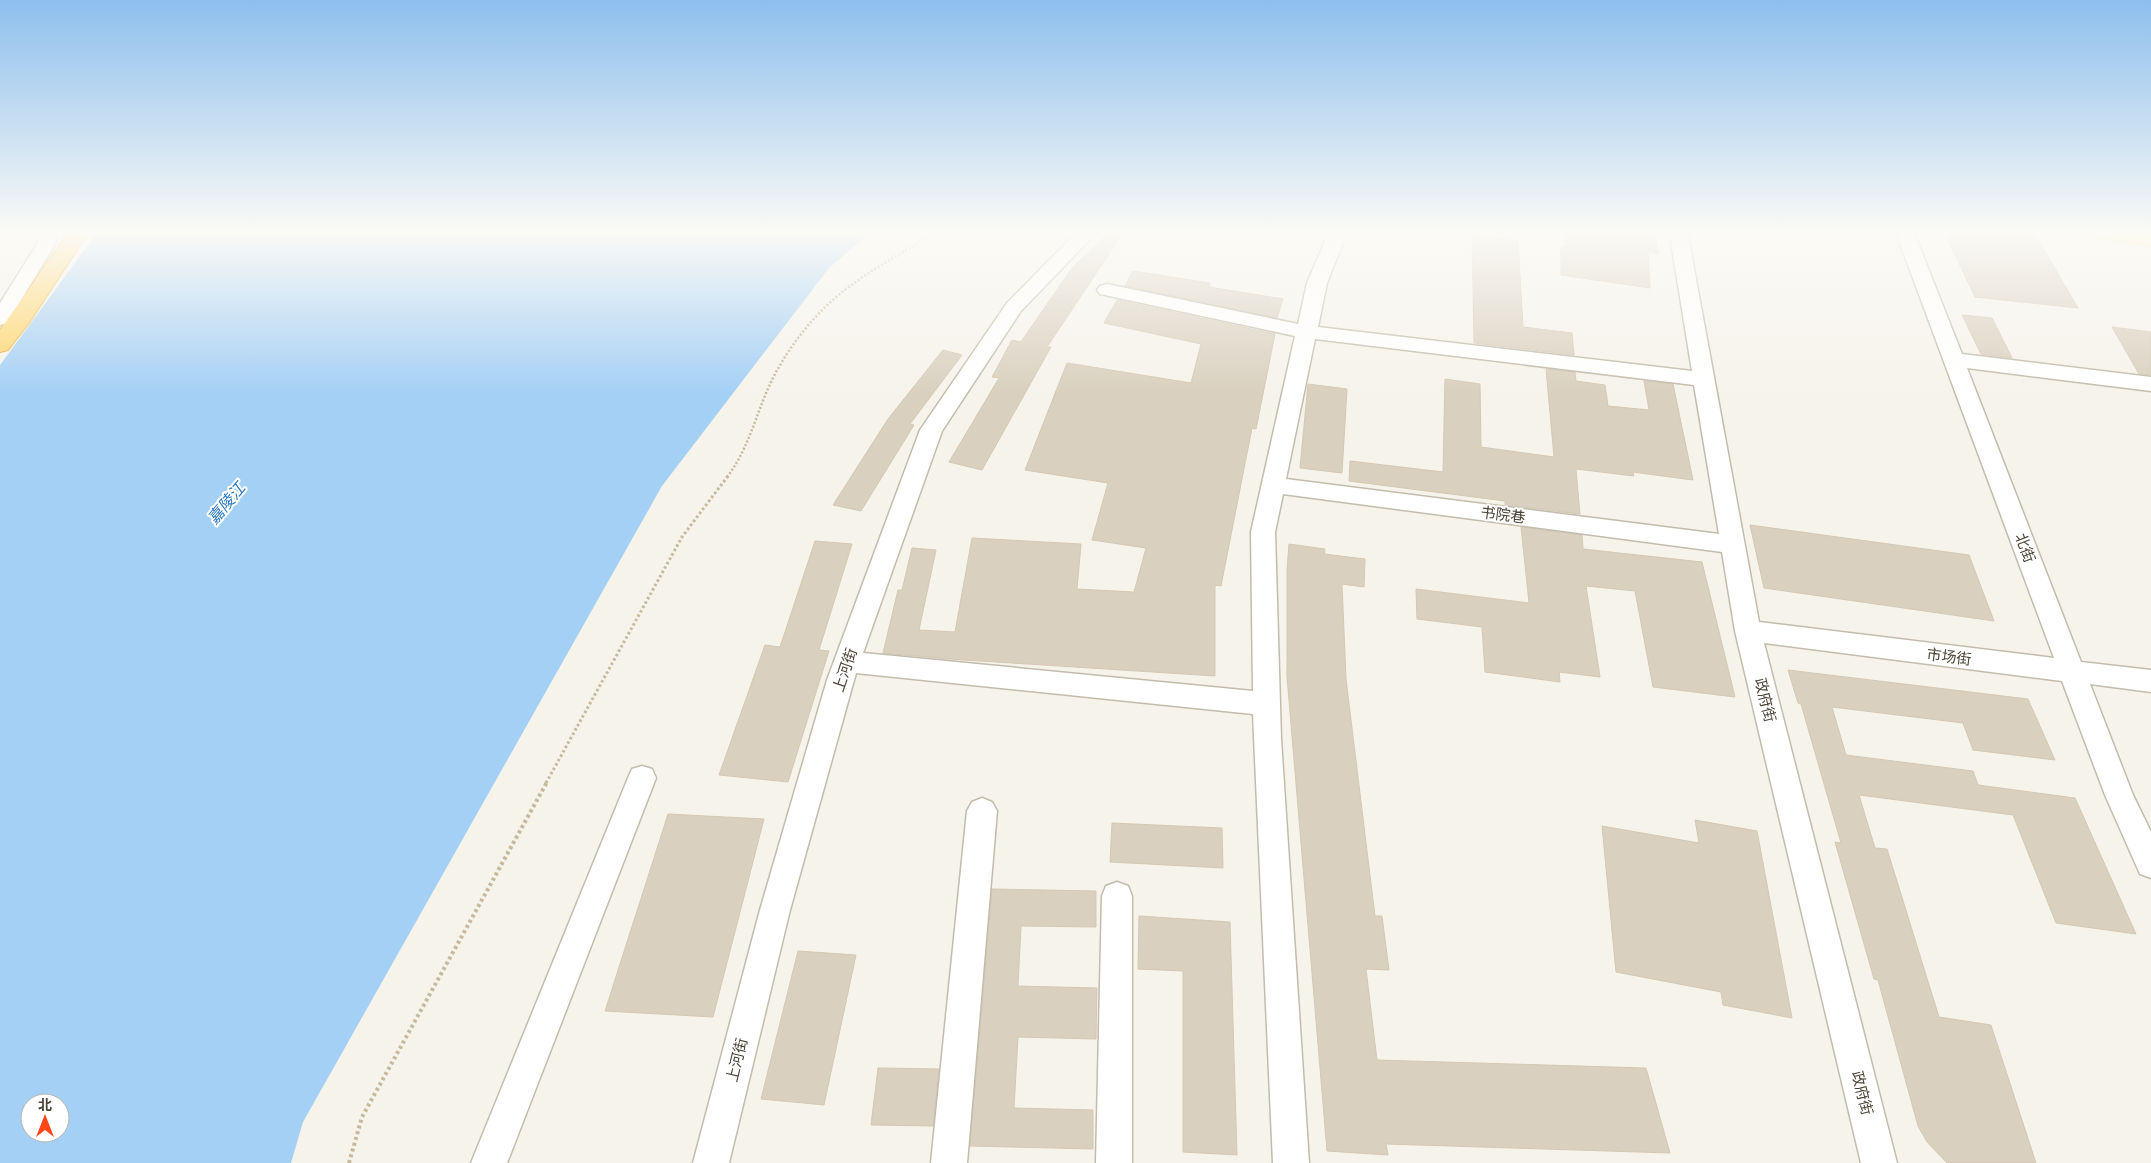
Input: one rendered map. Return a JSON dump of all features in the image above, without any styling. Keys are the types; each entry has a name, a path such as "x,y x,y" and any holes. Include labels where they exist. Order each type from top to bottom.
{"highway":[{"path":"0,344 21,318 44,284"}],"street":[{"path":"0,318 21,284"},
{"name":"上河街","path":"711,1163 775,910 847,662 931,430 1014,307 1036,284"},
{"path":"1292,1163 1266,704 1263,532 1308,332 1317,284"},
{"name":"政府街","path":"1687,284 1748,631 1879,1163"},
{"name":"北街","path":"1924,284 2119,796 2151,864"},
{"path":"1107,290 1308,332 1704,379"},
{"path":"1953,360 2151,384"},
{"name":"书院巷","path":"1274,485 1733,545"},
{"name":"市场街","path":"1748,631 2151,681"},
{"path":"847,662 1266,704"},
{"path":"489,1163 642,778"},
{"path":"948,1163 982,811"},
{"path":"1114,1163 1117,896"}],"path":[{"path":"349,1163 362,1117 682,537 738,463 778,368 789,350 815,317 854,284"}],"water":[{"name":"嘉陵江","path":"59,284 817,284 662,486 303,1122 291,1163 0,1163 0,365"}],"building":[{"path":"1061,284 1089,284 1047,347 1051,347 982,470 949,462 999,378 992,377 1012,340 1021,342"},
{"path":"1126,284 1210,284 1209,287 1283,299 1277,318 1125,286"},
{"path":"1473,284 1521,284 1523,327 1572,333 1574,355 1474,343"},
{"path":"1624,284 1650,284 1650,288"},
{"path":"1969,284 2064,284 2078,308 1975,297"},
{"path":"1117,300 1275,334 1256,429 1252,428 1221,586 1215,585 1215,676 883,653 898,590 902,590 912,548 936,550 919,630 955,632 972,538 1081,544 1077,589 1134,592 1146,548 1092,540 1108,483 1025,470 1067,363 1191,383 1201,344 1104,323"},
{"path":"1962,315 1992,318 2012,358 1981,354"},
{"path":"2112,327 2151,332 2151,375 2139,374"},
{"path":"943,350 962,355 910,424 914,425 861,511 833,505 888,419"},
{"path":"1546,369 1575,372 1576,381 1605,385 1608,406 1649,410 1644,381 1673,384 1693,480 1633,472 1634,476 1576,469 1580,514 1505,505 1505,501 1349,481 1350,461 1443,472 1445,379 1480,384 1481,447 1554,457"},
{"path":"1308,384 1347,389 1342,473 1300,468"},
{"path":"1750,525 1969,555 1994,621 1764,588"},
{"path":"1521,527 1582,535 1583,549 1702,562 1735,697 1653,687 1635,591 1586,586 1600,677 1559,672 1560,682 1485,672 1482,627 1417,619 1416,589 1529,603"},
{"path":"815,541 852,544 819,650 829,651 788,782 719,775 765,645 780,647"},
{"path":"1289,544 1325,549 1324,554 1365,559 1364,587 1342,584 1346,679 1375,916 1382,916 1389,970 1366,969 1377,1060 1646,1068 1670,1153 1386,1144 1388,1155 1327,1151 1287,677 1287,570"},
{"path":"1788,670 2028,699 2055,760 1973,750 1963,723 1832,707 1846,755 1973,771 1978,785 2075,798 2136,934 2056,923 2013,815 1859,795 1875,848 1887,849 1939,1017 1991,1025 2036,1163 1947,1163 1927,1142 1918,1126 1878,980 1874,979 1835,842 1841,843 1801,704 1798,703"},
{"path":"668,814 764,819 713,1017 605,1011"},
{"path":"1695,820 1757,831 1792,1018 1723,1005 1721,992 1616,972 1602,826 1699,843"},
{"path":"1112,823 1222,828 1223,868 1110,862"},
{"path":"992,889 1096,891 1096,927 1021,926 1018,986 1097,988 1096,1039 1018,1037 1014,1108 1093,1110 1093,1149 970,1146"},
{"path":"1139,916 1230,922 1237,1155 1183,1152 1183,971 1138,969"},
{"path":"798,951 856,955 824,1105 761,1099"},
{"path":"878,1068 939,1069 933,1126 871,1125"}]}
